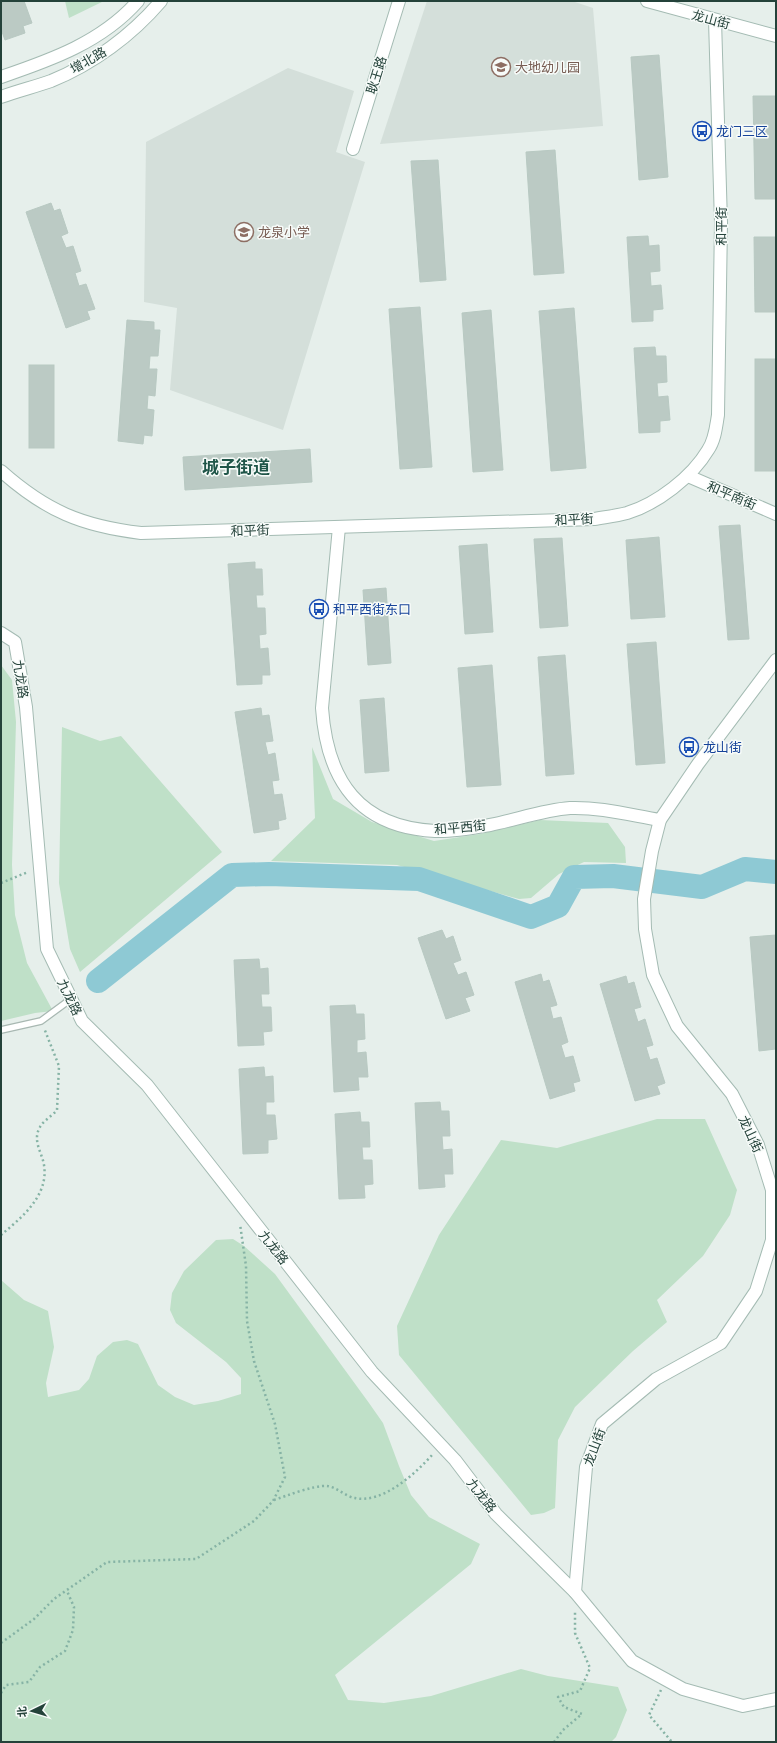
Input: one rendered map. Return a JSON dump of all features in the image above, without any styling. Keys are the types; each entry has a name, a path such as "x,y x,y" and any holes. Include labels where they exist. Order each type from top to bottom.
{"street":[{"name":"增北路","path":"1,77 50,61 88,42 129,11 138,1"},
{"name":"增北路","path":"1,96 52,80 98,57 140,24 161,1"},
{"name":"耿王路","path":"353,149 399,1"},
{"name":"龙山街","path":"647,1 776,36"},
{"name":"和平街","path":"1,471 48,506 76,520 110,530 156,533 594,519 628,513 659,498 688,476 709,450 715,434 718,415 722,224 715,20"},
{"name":"和平南街","path":"688,476 776,514"},
{"name":"和平西街","path":"339,527 322,708 323,733 333,767 354,799 374,814 397,826 436,831 490,825 568,808 594,808 660,820"},
{"name":"九龙路","path":"1,633 15,642 26,707 47,949 82,1022 147,1084 236,1200 372,1372 455,1460 496,1514 574,1592 632,1661 683,1689 743,1706 776,1699"},
{"name":"龙山街","path":"574,1592 586,1467 602,1424 656,1379 721,1343 756,1291 772,1240 772,1190 758,1145 732,1094 677,1026 653,976 644,929 644,899 652,852 660,820 698,764 776,660"}],"lane":[{"path":"1,1030 41,1021 71,998"}],"path":[{"path":"1,883 40,867"},
{"path":"1,1235 29,1209 39,1193 44,1166 36,1139 40,1126 57,1110 59,1066 41,1021"},
{"path":"1,1644 34,1619 54,1599 107,1562 196,1559 254,1521 274,1500 285,1477 275,1424 254,1361 247,1321 246,1266 236,1200"},
{"path":"274,1500 298,1492 327,1486 356,1499 382,1496 418,1472 441,1445"},
{"path":"1,1693 6,1685 29,1682 40,1667 64,1651 73,1630 74,1607 66,1591"},
{"path":"554,1742 563,1730 582,1714 564,1707 558,1697 580,1690 590,1668 576,1633 574,1592"},
{"path":"665,1679 649,1715 672,1742"}],"shaded area":[{"name":"大地幼儿园","path":"427,1 572,1 593,8 603,126 380,144"},
{"name":"龙泉小学","path":"288,68 354,91 336,152 365,162 283,430 170,390 177,308 144,302 146,142"}],"green space":[{"path":"65,1 104,1 69,18"},
{"path":"1,665 12,680 16,722 12,865 15,915 27,963 53,1011 35,1013 1,1021"},
{"path":"62,727 100,741 121,736 222,852 80,972 70,949 59,883"},
{"path":"312,747 333,799 372,822 434,841 480,834 540,820 608,823 625,847 626,863 584,862 559,874 531,898 519,899 397,865 271,861 315,818"},
{"path":"657,1119 705,1119 737,1190 730,1215 703,1256 657,1300 667,1322 633,1351 575,1407 558,1440 555,1508 544,1513 531,1515 399,1355 397,1326 439,1235 501,1140 557,1148"},
{"path":"233,1239 244,1246 275,1274 383,1423 411,1495 429,1517 480,1544 471,1564 335,1675 348,1700 384,1703 431,1696 521,1669 548,1676 618,1687 627,1710 616,1737 611,1742 1,1742 1,1280 24,1300 48,1311 54,1347 46,1383 48,1397 79,1390 89,1379 97,1356 113,1342 127,1340 138,1344 158,1385 175,1397 194,1405 218,1401 241,1394 241,1378 226,1362 176,1323 170,1310 172,1293 184,1271 216,1240"}],"building":[{"path":"1,1 24,1 32,23 23,26 25,33 5,40 1,29"},
{"path":"659,55 668,177 639,180 631,57"},
{"path":"753,96 776,96 776,199 755,199"},
{"path":"555,150 564,273 534,275 526,152"},
{"path":"438,160 446,280 420,282 411,161"},
{"path":"51,203 54,211 60,209 68,233 61,236 66,248 73,246 81,271 75,273 79,286 86,284 95,309 87,311 90,319 66,328 26,212"},
{"path":"648,236 649,246 659,245 660,271 650,272 651,286 661,285 663,309 653,310 653,321 632,322 627,237"},
{"path":"754,237 776,237 776,312 755,312"},
{"path":"420,307 432,467 400,469 389,309"},
{"path":"574,308 586,468 551,471 539,311"},
{"path":"491,310 503,470 473,472 462,313"},
{"path":"127,320 154,322 154,330 160,330 158,356 150,356 149,369 157,369 155,396 148,395 147,409 154,410 152,436 144,435 143,444 118,441"},
{"path":"655,347 656,356 666,356 667,382 657,383 658,397 668,396 670,420 660,421 660,432 639,433 634,348"},
{"path":"755,359 776,359 776,471 755,471"},
{"path":"29,365 54,365 54,448 29,448"},
{"path":"310,449 312,482 185,490 183,457"},
{"path":"740,525 749,639 728,640 719,526"},
{"path":"659,537 665,617 631,619 626,540"},
{"path":"562,538 568,626 540,628 534,539"},
{"path":"487,544 493,632 465,634 459,546"},
{"path":"255,562 255,569 262,569 263,595 256,595 257,608 265,608 266,634 259,635 260,649 268,648 270,675 262,675 262,684 237,685 228,564"},
{"path":"386,588 391,663 368,665 363,590"},
{"path":"656,642 665,763 636,765 627,644"},
{"path":"565,655 574,774 546,776 538,657"},
{"path":"492,665 501,785 467,787 458,668"},
{"path":"384,698 389,771 365,773 360,700"},
{"path":"261,708 262,716 269,715 273,741 265,742 268,755 275,753 279,780 272,781 274,795 282,794 286,819 278,821 279,829 254,833 235,712"},
{"path":"442,930 446,939 453,936 461,960 453,963 458,975 466,972 474,995 465,998 470,1011 446,1019 418,938"},
{"path":"776,935 776,1049 759,1051 750,937"},
{"path":"259,959 260,969 268,968 269,994 261,994 262,1007 271,1007 272,1031 263,1032 264,1045 238,1046 234,960"},
{"path":"541,974 543,982 549,980 557,1005 550,1007 553,1019 561,1017 568,1042 561,1045 565,1058 573,1056 580,1081 573,1083 575,1091 550,1099 515,982"},
{"path":"626,976 628,984 634,982 641,1007 634,1009 638,1022 645,1019 653,1045 646,1047 650,1060 657,1058 665,1083 657,1086 660,1094 635,1101 600,984"},
{"path":"355,1005 356,1014 364,1014 365,1039 357,1040 357,1053 366,1052 368,1077 358,1077 359,1090 334,1092 330,1006"},
{"path":"264,1067 265,1077 273,1076 274,1102 266,1102 266,1115 275,1115 277,1139 268,1140 268,1153 243,1154 239,1069"},
{"path":"440,1102 441,1111 449,1111 450,1136 442,1136 443,1150 452,1149 453,1174 444,1174 445,1187 419,1189 415,1103"},
{"path":"360,1112 361,1122 369,1122 370,1147 362,1147 363,1160 372,1160 373,1184 364,1185 365,1198 339,1199 335,1114"}],"waterway":[{"path":"98,981 232,875 269,874 419,879 531,917 558,906 574,877 613,876 702,887 745,869 776,872"}],"place":[{"name":"大地幼儿园","path":"501,67"},
{"name":"龙门三区","path":"702,131"},
{"name":"龙泉小学","path":"244,232"},
{"name":"和平西街东口","path":"319,609"},
{"name":"龙山街","path":"689,747"}],"district":[{"name":"城子街道","path":"236,467"}]}
